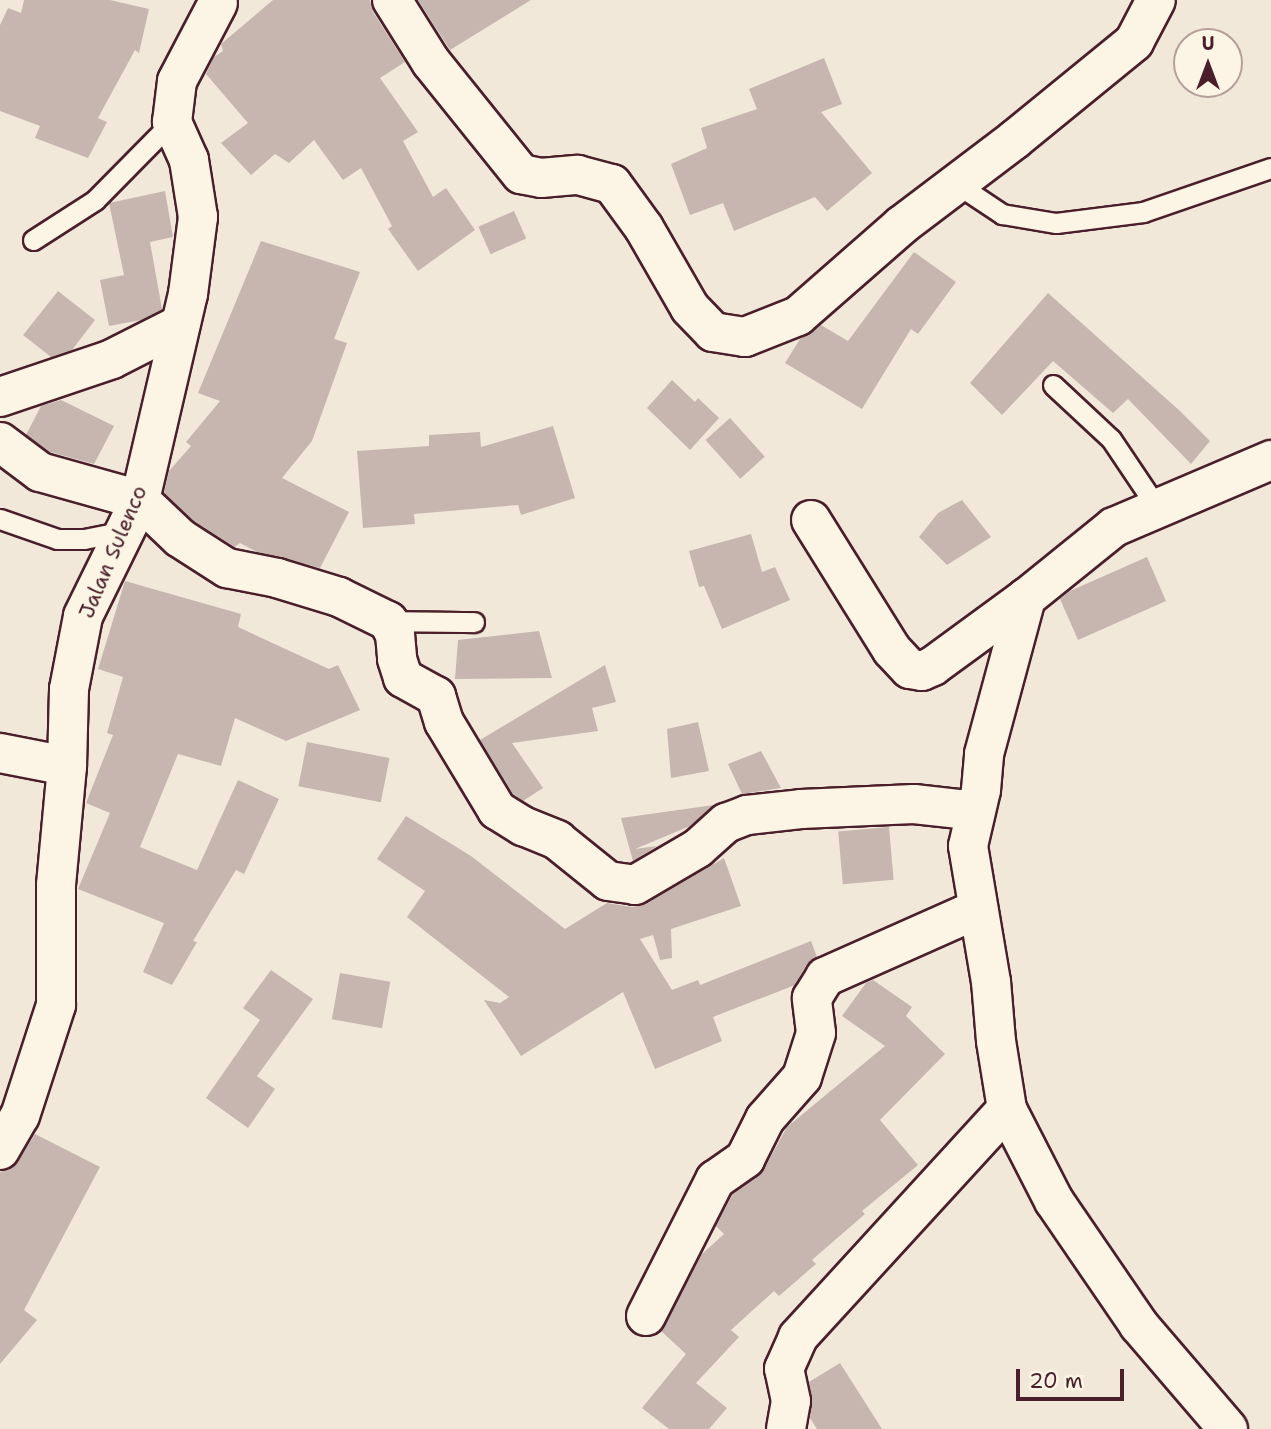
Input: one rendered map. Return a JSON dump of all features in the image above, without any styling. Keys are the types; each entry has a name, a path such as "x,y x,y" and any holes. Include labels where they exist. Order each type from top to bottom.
{"street":[{"path":"392,0 431,62 521,174 541,178 578,175 612,184 644,228 690,308 713,332 746,337 797,316 954,182 1014,140 1134,42 1157,0"},
{"path":"172,122 177,81 218,1"},
{"name":"Jalan Sulenco","path":"0,1150 20,1116 56,1005 56,885 67,766 69,688 83,616 132,515 181,324 198,217 189,160 172,122"},
{"path":"0,397 112,359 181,324"},
{"path":"0,442 40,472 180,538 227,568 277,578 339,597 388,621 395,634 397,659 403,678 436,696 444,722 497,810 523,826 557,840 608,881 635,885 698,848 726,823 747,816 801,809 915,804 976,811"},
{"path":"811,520 892,650 910,669 922,671 933,666 1026,598 1114,527 1156,506 1271,460"},
{"path":"1026,598 984,754 968,846 991,982 1007,1109 1054,1201 1139,1325 1228,1429"},
{"path":"0,753 67,766"},
{"path":"646,1316 715,1180 746,1159 765,1119 802,1077 816,1033 812,998 825,977 871,954 978,909"},
{"path":"786,1429 791,1401 784,1368 798,1337 1007,1109"}],"lane":[{"path":"33,240 95,200 172,122"},
{"path":"954,182 1002,214 1056,223 1143,212 1271,168"},
{"path":"1053,385 1111,439 1156,506"},
{"path":"0,519 57,539 84,539 132,515"},
{"path":"388,621 474,622"}],"building":[{"path":"24,0 110,0 149,9 139,53 135,50 98,118 107,122 88,158 35,138 40,126 0,111 0,25 8,8 21,13"},
{"path":"273,0 370,0 373,12 405,62 380,78 418,132 403,141 433,197 446,188 475,230 418,271 388,229 392,226 361,168 343,180 314,140 289,163 275,154 251,175 221,143 248,123 206,74 214,57 223,51 221,44"},
{"path":"418,0 531,0 450,50"},
{"path":"824,58 842,104 821,112 872,173 827,211 815,197 734,231 723,203 690,215 671,164 707,148 701,128 757,109 749,89"},
{"path":"165,191 173,237 150,242 162,309 141,320 109,326 100,280 124,275 109,203"},
{"path":"514,211 526,238 491,254 478,227"},
{"path":"261,241 360,272 334,339 347,343 312,441 282,478 349,512 320,568 257,552 240,543 235,547 194,521 164,493 169,471 191,446 186,442 220,401 198,393"},
{"path":"914,252 956,282 918,334 911,329 862,409 785,363 800,339 821,325 848,341"},
{"path":"58,291 95,320 72,350 51,357 23,335"},
{"path":"1048,293 1210,441 1191,464 1128,399 1113,413 1053,361 1002,415 970,383"},
{"path":"672,380 695,402 698,398 719,418 690,450 647,408"},
{"path":"61,400 114,426 94,464 50,452 26,435 41,406"},
{"path":"730,418 765,457 740,479 705,440"},
{"path":"553,426 575,498 521,515 518,505 414,514 415,524 363,528 357,451 429,446 429,435 480,432 481,447"},
{"path":"962,500 991,537 947,565 919,537 938,513"},
{"path":"751,534 762,572 775,567 790,600 722,629 704,586 699,587 689,551"},
{"path":"1147,557 1166,601 1078,640 1060,599 1070,591"},
{"path":"125,581 241,614 238,627 329,669 338,665 360,710 286,741 235,718 221,766 178,754 140,847 197,870 238,780 279,799 244,874 236,870 193,941 197,942 172,985 143,972 164,923 78,889 110,813 86,803 113,735 107,733 123,677 98,669"},
{"path":"539,631 552,678 455,679 458,640"},
{"path":"605,665 616,702 592,708 598,731 512,743 543,788 523,801 513,794 480,740"},
{"path":"698,722 709,771 671,778 667,729"},
{"path":"307,742 389,758 381,802 298,786"},
{"path":"761,751 781,788 742,794 728,764"},
{"path":"714,805 690,826 635,849 657,846 633,861 621,818"},
{"path":"406,816 471,856 565,929 607,903 632,907 646,904 724,858 741,906 671,929 672,958 660,960 653,935 640,939 672,990 698,980 700,985 811,941 817,957 806,965 795,985 713,1017 722,1041 655,1069 623,992 521,1056 484,1000 500,1003 509,997 407,917 425,891 377,859"},
{"path":"889,827 894,880 843,884 838,831"},
{"path":"271,970 313,999 257,1076 275,1089 248,1128 206,1098 260,1020 243,1008"},
{"path":"340,973 390,982 382,1028 332,1019"},
{"path":"873,980 912,1007 906,1016 945,1054 880,1120 918,1165 862,1211 865,1214 812,1260 816,1264 779,1296 774,1291 731,1330 739,1337 696,1383 727,1408 709,1429 669,1429 642,1408 686,1354 661,1331 702,1254 724,1234 716,1226 732,1195 764,1169 787,1127 885,1046 842,1016 866,983"},
{"path":"35,1134 100,1167 24,1310 37,1320 0,1364 0,1172 10,1169 18,1162"},
{"path":"840,1363 882,1429 817,1429 810,1418 812,1397 809,1382"}]}
